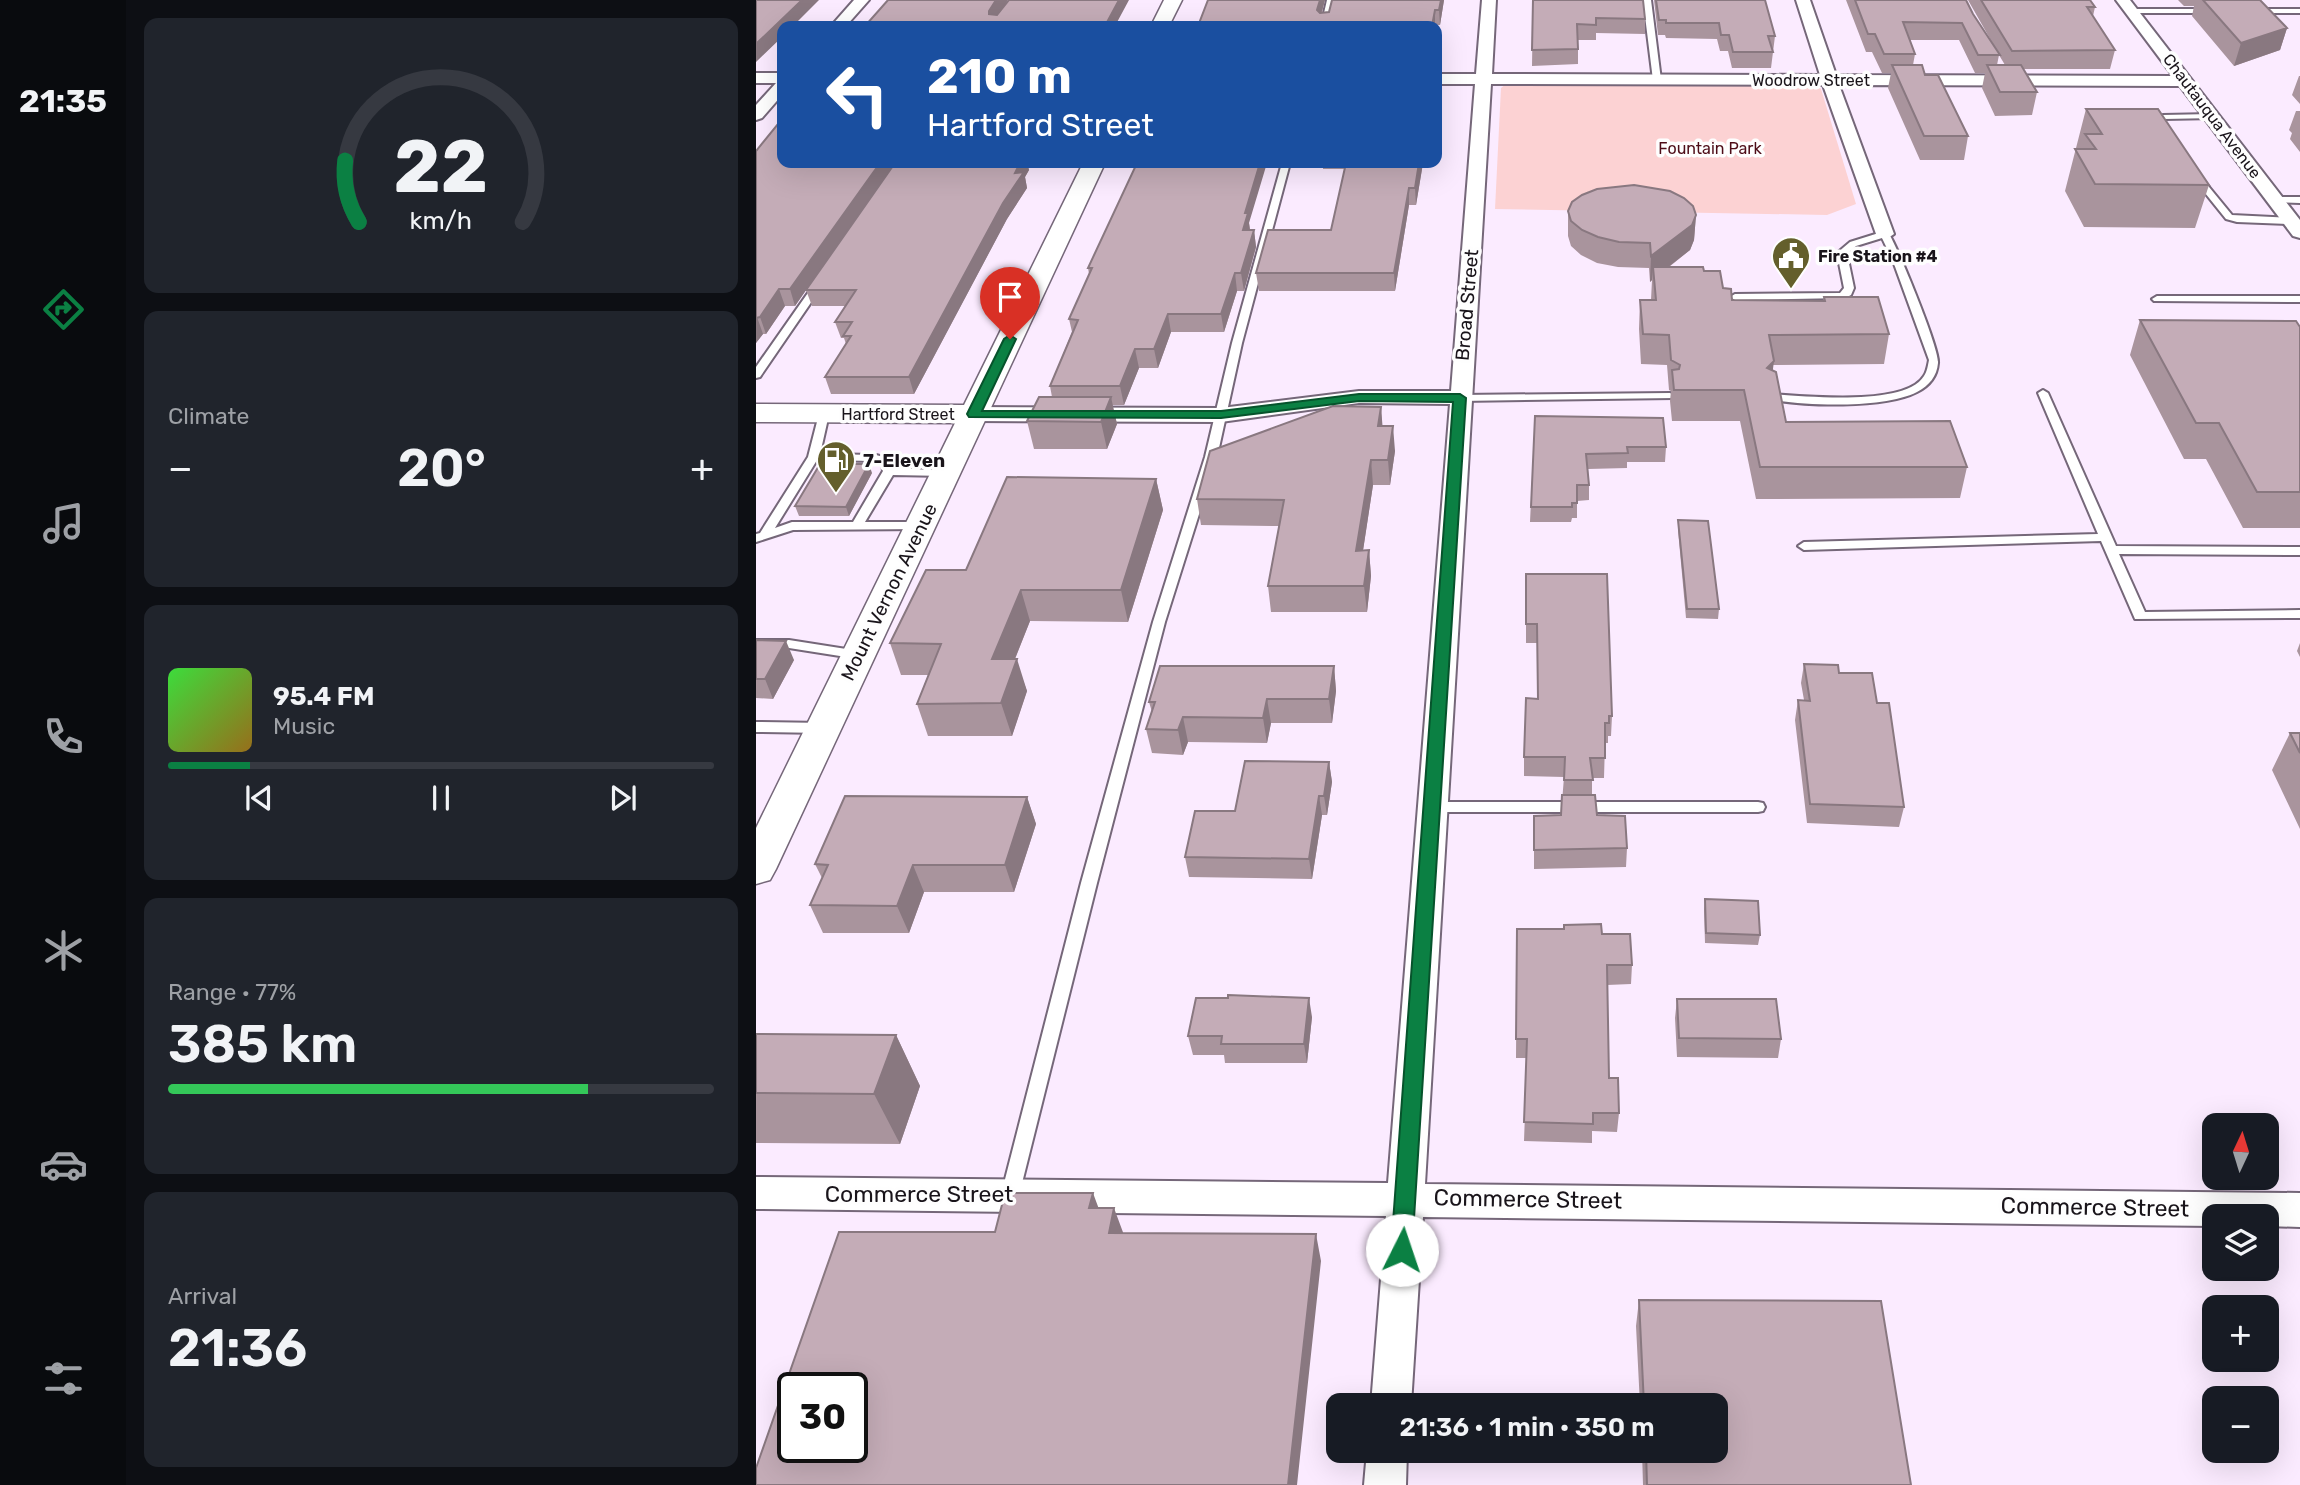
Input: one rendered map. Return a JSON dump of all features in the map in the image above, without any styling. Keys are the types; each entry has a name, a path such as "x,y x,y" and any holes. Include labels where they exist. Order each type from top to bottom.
{"street":[{"path":"843,21 862,0"},
{"path":"1162,21 1173,0"},
{"name":"Broad Street","path":"1392,1393 1489,0"},
{"path":"1803,0 1885,234"},
{"name":"Chautauqua Avenue","path":"2128,6 2295,227"},
{"name":"Woodrow Street","path":"1442,79 1829,80 2003,74 2185,81"},
{"path":"756,78 777,78"},
{"path":"756,115 777,92"},
{"name":"Mount Vernon Avenue","path":"756,869 1092,168"},
{"name":"Hartford Street","path":"756,413 1221,415 1359,397 1460,398"},
{"name":"Commerce Street","path":"756,1192 2300,1210"},
{"path":"1385,1485 1386,1463"}],"lane":[{"path":"1325,21 1331,0"},
{"path":"1647,0 1657,79"},
{"path":"2284,0 2298,11"},
{"path":"2128,6 2223,11"},
{"path":"2236,11 2298,11"},
{"path":"2171,144 2157,120 2172,116 2212,116"},
{"path":"1010,1195 1088,883 1159,622 1211,457 1285,168"},
{"path":"2193,173 2229,217 2295,227"},
{"path":"2275,200 2300,200"},
{"path":"1735,297 1842,296 1848,293 1849,288 1842,253 1853,244 1885,234 1898,261 1934,360 1934,373 1925,385 1908,394 1885,398 1771,397"},
{"path":"756,375 825,274"},
{"path":"2157,299 2300,299"},
{"path":"2043,393 2140,616 2300,614"},
{"path":"1460,398 1670,396"},
{"path":"760,536 814,457 824,414"},
{"path":"814,457 876,458 887,461 889,471 857,526"},
{"path":"889,471 946,473"},
{"path":"760,536 792,526 920,526"},
{"path":"1804,546 2108,544 2300,551"},
{"path":"756,644 789,644 859,655"},
{"path":"756,727 824,728"},
{"path":"1431,807 1758,807"}],"green space":[{"name":"Fountain Park","path":"1506,84 1816,84 1821,89 1856,204 1827,215 1495,209 1501,88"}],"building":[{"path":"756,0 802,0 777,21 756,44"},
{"path":"888,0 996,0 989,14 997,15 1009,0 1119,0 1108,21 869,21"},
{"path":"1208,0 1320,0 1317,10 1320,13 1329,12 1332,0 1441,0 1433,21 1200,21"},
{"path":"1533,0 1643,0 1645,19 1596,18 1596,25 1577,24 1578,49 1532,50"},
{"path":"1656,0 1765,0 1775,36 1768,36 1773,52 1733,52 1729,35 1721,35 1719,23 1666,23 1666,20 1659,20"},
{"path":"1855,0 1966,0 2000,55 1978,55 1962,23 1903,22 1915,54 1884,54 1875,34 1868,34"},
{"path":"1981,0 2090,0 2095,7 2087,7 2115,50 2012,51"},
{"path":"2203,0 2260,0 2287,28 2241,43"},
{"path":"1892,65 1922,65 1925,75 1938,75 1968,136 1924,136"},
{"path":"1987,65 2021,65 2037,92 2000,92"},
{"path":"2086,109 2158,109 2209,185 2095,184 2075,149 2096,149 2085,134 2102,134"},
{"path":"777,125 777,168 876,168 790,289 779,289 760,317 756,318 756,151"},
{"path":"891,168 1018,168 1015,173 1024,172 1003,203 909,377 825,377 851,336 843,336 852,322 835,322 856,290 806,290"},
{"path":"1135,168 1258,168 1245,213 1248,213 1243,230 1254,230 1241,273 1235,273 1221,314 1168,314 1154,349 1135,349 1120,386 1050,386 1078,320 1069,319 1092,268 1088,268"},
{"path":"1345,168 1418,168 1415,188 1409,188 1394,273 1256,273 1268,230 1331,230"},
{"path":"1634,185 1670,191 1693,206 1696,215 1692,225 1651,256 1650,243 1619,242 1598,237 1582,230 1571,221 1568,211 1572,202 1597,189"},
{"path":"1653,267 1703,267 1704,271 1720,271 1723,288 1731,289 1732,300 1825,301 1824,297 1878,297 1889,334 1769,335 1774,361 1767,368 1776,372 1786,422 1950,421 1967,467 1760,467 1744,390 1674,390 1672,370 1679,369 1680,365 1671,360 1669,335 1643,334 1640,300 1656,300"},
{"path":"2140,320 2296,321 2300,327 2300,492 2257,492 2219,423 2196,423"},
{"path":"1039,397 1111,397 1101,422 1027,421"},
{"path":"1333,406 1381,407 1378,426 1393,426 1388,460 1371,460 1356,551 1369,550 1364,586 1268,586 1284,500 1197,499 1210,451"},
{"path":"1535,416 1663,418 1666,447 1627,447 1628,453 1586,454 1589,485 1577,485 1577,503 1572,503 1572,507 1531,507"},
{"name":"7-Eleven","path":"820,464 869,464 846,507 795,506"},
{"path":"1007,477 1156,479 1121,590 1021,590 992,659 1017,659 1001,703 917,704 941,644 890,643 926,570 966,570"},
{"path":"1678,520 1708,521 1719,609 1687,609"},
{"path":"1526,574 1607,574 1612,716 1609,716 1609,723 1605,723 1605,758 1590,758 1593,780 1564,780 1565,757 1524,757 1526,698 1538,699 1537,624 1526,624"},
{"path":"756,640 786,641 765,679 756,679"},
{"path":"1804,664 1838,665 1839,673 1872,673 1877,703 1889,703 1904,807 1810,804 1798,700 1810,701"},
{"path":"1160,666 1334,666 1329,699 1267,699 1263,718 1183,717 1178,730 1146,729 1155,702 1149,702"},
{"path":"2290,733 2300,733 2300,753"},
{"path":"1245,761 1329,762 1324,796 1319,796 1309,859 1185,857 1195,811 1235,811"},
{"path":"1562,795 1595,795 1597,815 1625,816 1627,848 1534,850 1534,816 1561,815"},
{"path":"845,796 1027,797 1005,865 913,865 897,906 810,905 828,865 815,864"},
{"path":"1705,899 1758,901 1760,935 1706,933"},
{"path":"1601,924 1602,934 1630,934 1632,965 1607,965 1609,1078 1618,1078 1619,1113 1593,1113 1593,1124 1524,1122 1527,1039 1516,1039 1517,929 1564,929 1564,925"},
{"path":"1228,995 1309,998 1304,1044 1221,1044 1222,1036 1188,1036 1196,998 1228,998"},
{"path":"1677,999 1776,999 1781,1039 1679,1038"},
{"path":"756,1034 896,1035 874,1094 756,1093"},
{"path":"1005,1193 1093,1193 1089,1208 1114,1208 1109,1233 1316,1234 1288,1485 756,1485 756,1468 777,1408 777,1463 868,1463 868,1372 790,1372 839,1232 995,1232"},
{"path":"1639,1300 1881,1301 1911,1485 1647,1485 1646,1463 1728,1463 1728,1393 1643,1393"}],"place":[{"name":"Fire Station #4","path":"1791,290"},
{"name":"7-Eleven","path":"836,494"}],"route":[{"path":"1010,339 974,414 1221,415 1359,397 1460,398 1402,1250"}]}
